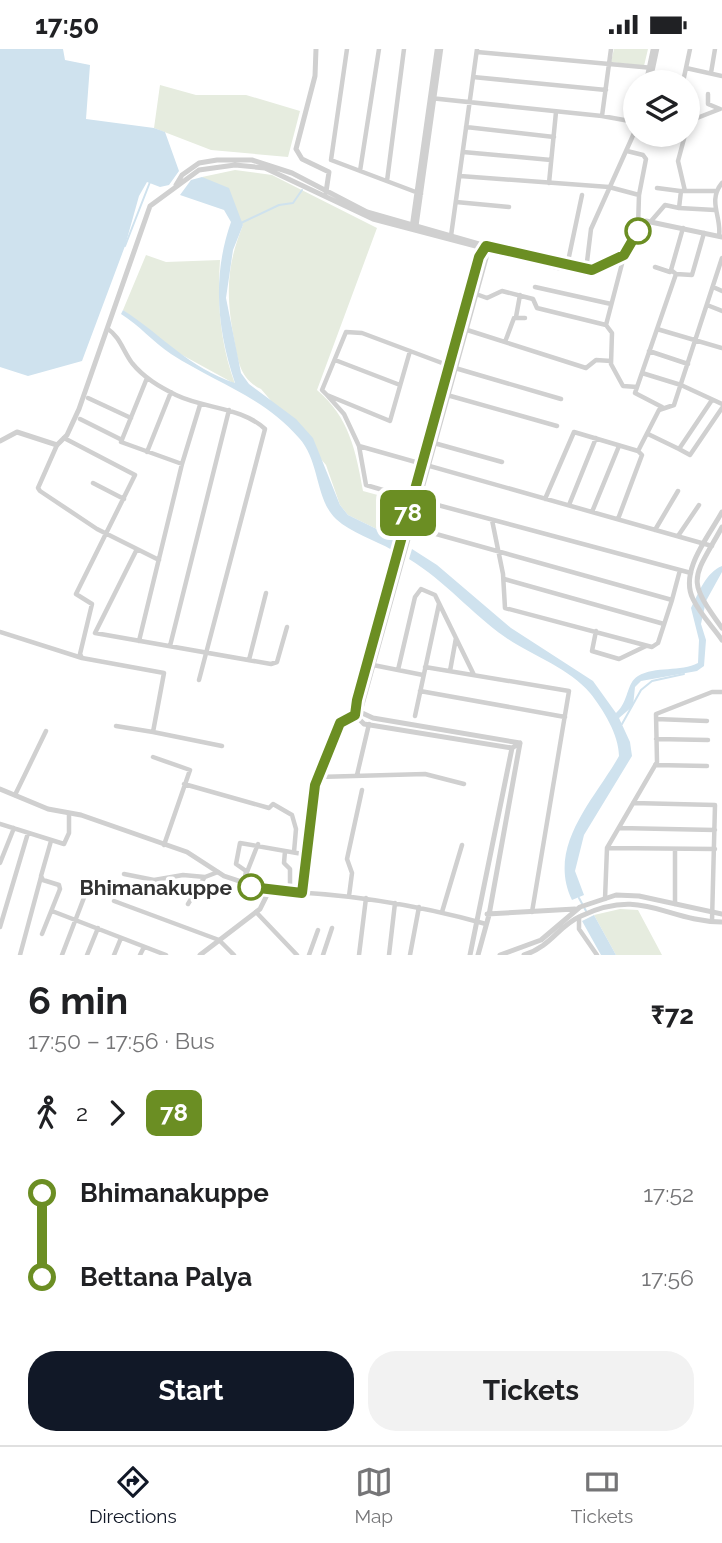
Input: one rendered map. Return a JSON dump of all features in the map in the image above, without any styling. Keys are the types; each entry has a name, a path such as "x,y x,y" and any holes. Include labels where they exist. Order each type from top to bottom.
{"street":[{"path":"316,49 315,76 296,149 302,159 330,172 326,192"},
{"path":"347,49 331,160 419,193"},
{"path":"360,171 379,49"},
{"path":"387,181 404,49"},
{"path":"414,227 439,49"},
{"path":"602,115 611,49"},
{"path":"451,236 477,50 651,68 655,49"},
{"path":"690,49 686,68 722,76"},
{"path":"710,73 715,49"},
{"path":"473,77 606,90"},
{"path":"708,94 708,104 721,109"},
{"path":"432,98 623,119"},
{"path":"700,117 721,109"},
{"path":"549,183 556,112"},
{"path":"466,127 554,137"},
{"path":"586,270 591,229 629,147"},
{"path":"679,208 683,191 678,161 682,147"},
{"path":"606,325 624,255 638,227 639,195 646,157 627,151"},
{"path":"463,152 551,160"},
{"path":"176,185 182,175 199,163 251,160 292,173 367,212 451,236 485,250"},
{"path":"159,560 107,534 67,510 38,488 57,445 64,438 79,409 150,206 176,185 207,167 235,165 265,168 373,219 559,268 586,270 624,255"},
{"path":"460,176 609,187 639,195"},
{"path":"652,220 721,237 721,226 715,210 715,191 722,183"},
{"path":"657,188 693,193 715,191"},
{"path":"566,267 582,195"},
{"path":"715,198 722,198"},
{"path":"456,202 509,207"},
{"path":"638,227 652,220 665,205 715,210"},
{"path":"683,227 673,273 635,393 662,407 674,405 722,258"},
{"path":"654,267 692,275 704,233"},
{"path":"485,250 486,258 463,329 400,554 358,721 512,748 520,743"},
{"path":"463,329 479,257 485,250"},
{"path":"535,287 611,304"},
{"path":"713,287 722,291"},
{"path":"475,294 486,297 502,291 520,295 533,299 537,308 551,313 606,325 612,333 611,361 623,386 637,387"},
{"path":"505,342 516,317 520,295"},
{"path":"707,306 722,311"},
{"path":"516,317 525,318"},
{"path":"657,328 695,342 722,348"},
{"path":"108,329 116,335 132,362 147,378 200,405 229,410 255,421 266,434 199,680"},
{"path":"463,329 586,368 596,360 611,361"},
{"path":"561,399 452,367 351,330 346,332 322,390 344,414 359,446 366,485 694,574"},
{"path":"327,395 390,421 410,351"},
{"path":"649,351 688,363"},
{"path":"335,360 400,385"},
{"path":"425,466 434,443 452,367"},
{"path":"641,373 681,385 722,406 691,455 648,434"},
{"path":"122,440 147,378"},
{"path":"147,452 171,392"},
{"path":"447,395 557,426"},
{"path":"88,398 131,418"},
{"path":"679,449 712,400"},
{"path":"139,641 182,464 200,405"},
{"path":"638,451 662,407"},
{"path":"170,646 229,410"},
{"path":"80,419 147,452 182,464"},
{"path":"0,441 17,432 57,445"},
{"path":"545,499 573,433 596,438 638,451 642,455 618,519"},
{"path":"64,438 135,475 76,594 92,604 80,654 82,658"},
{"path":"569,505 596,438"},
{"path":"434,443 502,462"},
{"path":"359,446 708,545 719,539 722,527"},
{"path":"592,512 619,446"},
{"path":"93,483 124,499"},
{"path":"655,530 678,491"},
{"path":"358,714 400,554 411,527 416,499"},
{"path":"678,536 699,505"},
{"path":"722,512 694,574 692,597 722,628"},
{"path":"492,520 504,579 505,608 647,646 656,646 680,570"},
{"path":"411,527 672,600"},
{"path":"137,549 95,633 271,664 277,661 287,627"},
{"path":"694,574 697,592 722,640"},
{"path":"504,579 664,624"},
{"path":"398,670 418,590 424,589 435,595 474,675"},
{"path":"249,660 266,593"},
{"path":"415,716 439,603"},
{"path":"596,631 592,651 605,655 619,659 647,646"},
{"path":"0,632 82,658 164,673 153,733"},
{"path":"450,671 456,638"},
{"path":"372,664 424,675"},
{"path":"425,667 569,691 532,912"},
{"path":"420,691 565,717"},
{"path":"604,899 607,848 655,765 656,715 712,692 722,692"},
{"path":"302,893 318,777 340,723 358,714 520,743"},
{"path":"656,719 707,721"},
{"path":"357,775 369,724"},
{"path":"116,726 222,746"},
{"path":"15,795 46,731"},
{"path":"656,739 708,740"},
{"path":"478,955 489,915 520,743"},
{"path":"470,955 512,748"},
{"path":"153,757 189,768 164,845"},
{"path":"655,765 707,766"},
{"path":"318,777 425,774 464,785"},
{"path":"184,784 269,808 273,804 292,815 296,829 294,852"},
{"path":"349,895 352,873 347,859 362,790"},
{"path":"0,791 69,814 81,815 187,852 218,871 270,891 349,895 419,907 486,924"},
{"path":"634,803 715,805 712,921"},
{"path":"0,824 51,841 67,842 69,814"},
{"path":"0,863 14,828"},
{"path":"618,828 715,830"},
{"path":"0,927 28,833"},
{"path":"20,955 51,841"},
{"path":"247,873 236,864 239,844 258,844 308,855"},
{"path":"244,883 258,844"},
{"path":"442,912 462,845"},
{"path":"607,848 715,849"},
{"path":"675,849 675,904"},
{"path":"285,851 285,864 290,869 290,892"},
{"path":"124,874 155,880 183,875 205,877 218,871"},
{"path":"41,876 43,880 59,885 42,934"},
{"path":"188,904 205,877"},
{"path":"715,879 722,879"},
{"path":"200,955 256,912 270,891"},
{"path":"62,955 85,895"},
{"path":"480,913 489,915 576,909 616,895 639,896 722,914"},
{"path":"359,955 366,898"},
{"path":"114,901 219,940 234,955"},
{"path":"524,955 553,940 584,914 618,903 634,902 722,922"},
{"path":"389,955 395,903"},
{"path":"410,955 419,907"},
{"path":"576,909 584,914"},
{"path":"500,955 541,940 576,909"},
{"path":"52,911 166,955"},
{"path":"256,912 297,955"},
{"path":"584,914 579,929 597,955"},
{"path":"88,955 98,928"},
{"path":"323,955 332,928"},
{"path":"309,955 318,930"},
{"path":"114,955 121,937"},
{"path":"140,955 144,947"}],"shaded area":[{"path":"614,49 648,49 644,66 611,62"},
{"path":"160,85 196,95 246,95 300,111 288,157 211,150 154,128"},
{"path":"235,170 272,175 377,228 317,390 328,400 344,423 354,449 363,491 407,503 395,538 348,515 340,505 326,465 241,369 234,339 229,281 233,254 243,225 202,177"},
{"path":"146,255 166,262 220,260 221,323 235,384 173,350 123,310"},
{"path":"620,909 638,910 662,955 616,955 594,915"}],"water":[{"path":"0,49 63,49 65,60 90,65 86,119 154,128 165,132 179,171 169,185 160,187 147,182 139,196 125,246 82,361 28,376 0,367"},
{"path":"202,177 229,188 243,225 233,250 226,298 241,373 249,384 296,419 313,438 340,505 348,515 395,538 392,550 342,524 329,511 306,447 285,424 238,391 171,354 121,314 123,310 190,360 235,383 224,343 219,303 221,262 231,222 224,210 180,195 191,180"},
{"path":"412,549 437,565 511,628 593,681 616,713 623,704 631,683 638,676 698,663 699,640 691,608 707,578 722,566 722,572 706,601 701,624 706,640 704,666 697,671 641,681 635,687 633,706 619,718 630,742 632,756 584,835 575,871 584,895 572,900 566,880 565,861 577,824 619,756 609,723 595,699 572,676 515,644 493,628 409,559"},
{"path":"594,915 616,955 601,955 582,921"}],"waterway":[{"path":"125,246 150,182"},
{"path":"241,223 279,205 293,203 302,190"},
{"path":"622,724 641,690 652,681 684,674"},
{"path":"579,898 586,911"}],"bus line":[{"name":"78","path":"251,887 302,893 316,783 340,723 355,715 479,257 484,254 486,246 562,263 566,267 592,270 624,255 638,231"}],"place":[{"name":"Bhimanakuppe","path":"251,887"}]}
